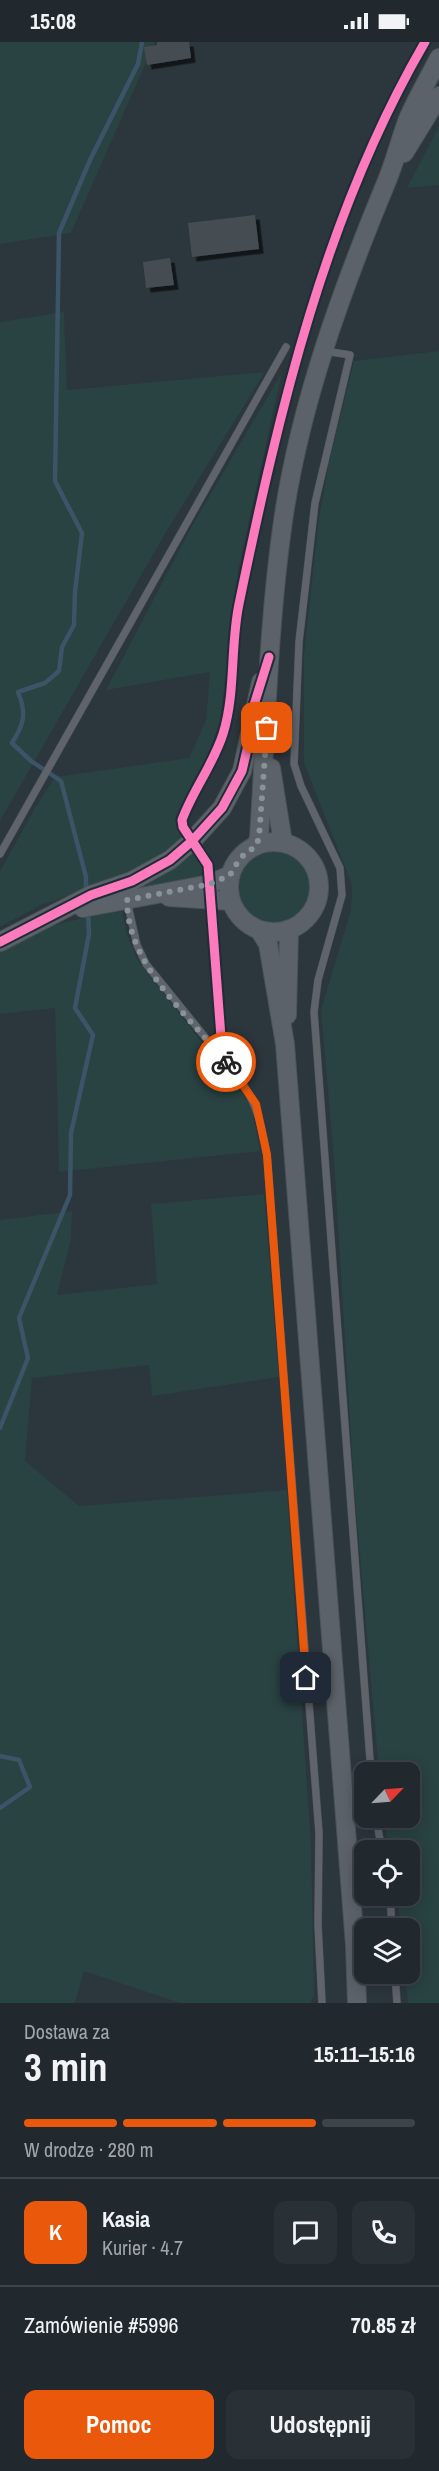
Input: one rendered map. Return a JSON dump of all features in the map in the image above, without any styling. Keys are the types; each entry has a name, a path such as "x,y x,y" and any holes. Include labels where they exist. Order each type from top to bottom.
{"main road":[{"path":"256,846 259,838 267,728 269,657 284,519 306,412 323,350 355,259 388,178 409,117 439,58"},
{"path":"388,178 439,96"},
{"path":"0,942 43,920 88,903 132,881 170,860 192,841 222,808 242,771 252,728 254,705 269,657"},
{"path":"267,728 283,843"},
{"path":"283,843 292,846 308,858 319,884 312,912 289,930 270,933 260,931 242,920 231,901 230,875 240,858 256,846 283,843"},
{"path":"88,903 152,896 210,884 230,875"},
{"path":"152,896 231,901"},
{"path":"285,1044 289,930"},
{"path":"260,931 268,944 285,1044 354,1932"},
{"path":"356,1984 357,2003"},
{"path":"360,1984 363,2003"}],"lane":[{"path":"0,854 286,347"},
{"path":"323,350 350,355 315,503 299,642 294,764 301,786 340,868 342,895 318,980 314,1012 370,1762"},
{"path":"127,900 136,945 146,964 243,1084 256,1104 267,1155 319,1833 318,1935 322,2003"},
{"path":"396,1984 397,2003"}],"green space":[{"path":"0,42 155,42 71,233 0,244"},
{"path":"439,126 439,185 407,188"},
{"path":"64,312 67,390 265,372 169,527 0,821 0,322"},
{"path":"439,351 439,2003 408,2003 406,1984 420,1984 420,1918 400,1918 398,1906 420,1906 420,1840 388,1840 385,1828 420,1828 420,1762 378,1762 354,1486 334,1161 321,1010 351,910 352,885 304,763 304,655 319,518 329,463 354,361"},
{"path":"282,372 238,571 220,722 205,762 176,818 185,841 138,871 39,906 0,927 0,871 55,777 189,758 206,720 210,672 106,690 192,526"},
{"path":"193,850 202,861 205,876 137,888"},
{"path":"274,851 294,857 304,867 310,887 304,907 294,917 274,923 254,917 244,907 238,887 244,867 254,857"},
{"path":"122,911 127,934 138,961 251,1105 260,1151 59,1172 55,1008 0,1014 0,951 28,935 58,924"},
{"path":"264,1194 279,1377 152,1396 149,1365 32,1378 25,1461 79,1506 287,1490 311,1844 314,1996 310,2003 180,2003 84,1971 75,2003 0,2003 0,1220 72,1211 71,1239 57,1295 157,1284 151,1204"}],"building":[{"path":"157,42 189,42 191,58 147,65 144,47 157,45"},
{"path":"255,215 259,249 192,257 188,223"},
{"path":"170,258 174,285 146,288 143,262"}],"waterway":[{"path":"86,892 86,877 61,781 31,761 12,743 23,719 23,707 18,692 45,683 59,671 62,647 74,625 75,592 82,533 55,481 59,233 90,160 138,64 142,42"},
{"path":"0,1428 28,1358 19,1318 70,1195 71,1133 93,1035 75,1008 89,934 88,912"},
{"path":"0,1756 19,1760 30,1787 0,1808"}],"cycle path":[{"path":"215,1049 221,1037 208,865 183,827 182,820 223,734 230,702 236,620 254,531 289,387 310,315 359,175 390,108 425,42"},
{"path":"0,942 91,895 132,881 170,860 192,841 222,808 242,771 252,728 254,705 269,657"}],"way so far":[{"path":"226,1062 146,964 136,945 127,900 210,884 230,875 240,858 256,846 259,838 267,728"}],"route":[{"path":"226,1062 256,1104 267,1155 306,1678"}]}
